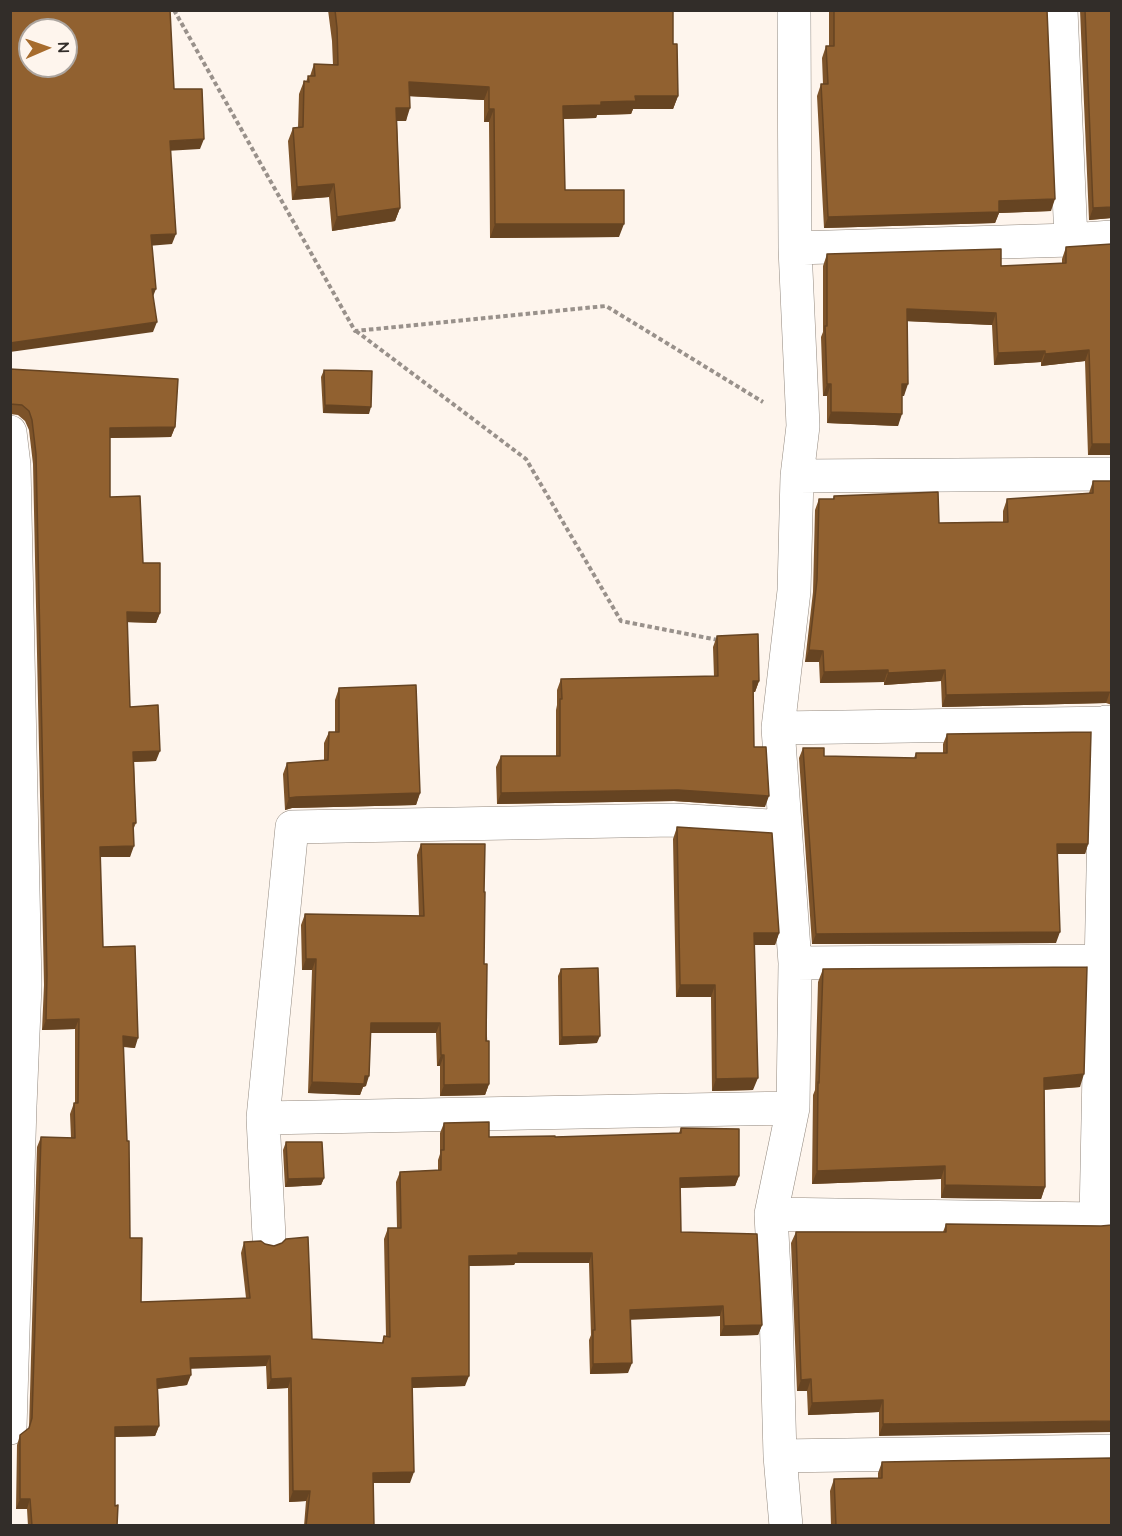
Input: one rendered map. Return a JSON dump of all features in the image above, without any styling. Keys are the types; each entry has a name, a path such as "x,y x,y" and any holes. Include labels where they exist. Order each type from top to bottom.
{"street":[{"path":"786,1526 780,1456 771,1214 794,1108 795,963 778,728 794,591 797,476 803,426 795,248 794,10"},
{"path":"1061,10 1071,240"},
{"path":"795,248 1112,237"},
{"path":"10,432 14,465 25,985 10,1428"},
{"path":"797,476 1112,474"},
{"path":"771,1214 1104,1219 1101,961 1109,722 778,728"},
{"path":"268,1237 263,1118 292,827 674,820 785,827"},
{"path":"795,963 1101,961"},
{"path":"263,1118 794,1108"},
{"path":"780,1456 1112,1451"}],"path":[{"path":"174,10 355,331 526,459 621,621 721,640"},
{"path":"355,331 606,306 803,426"}],"building":[{"path":"10,10 170,10 174,89 202,89 204,139 170,141 176,234 151,235 156,289 152,289 157,322 10,343"},
{"path":"335,10 673,10 673,44 677,44 678,96 635,96 636,101 563,106 565,190 624,190 624,224 495,224 494,109 489,109 489,87 409,82 410,108 396,108 400,208 337,217 334,184 297,187 293,128 303,127 304,81 309,82 308,76 315,76 314,64 338,65"},
{"path":"834,10 1047,10 1055,199 999,201 999,212 828,217 821,84 828,84 826,46 834,46"},
{"path":"1085,10 1112,10 1112,207 1093,208"},
{"path":"1112,244 1112,444 1092,444 1089,350 1045,354 1045,351 998,353 996,313 907,309 908,384 902,384 902,414 831,412 831,384 827,384 825,326 827,326 827,254 1001,249 1001,266 1066,263 1066,247"},
{"path":"10,369 178,379 175,427 110,428 110,497 140,496 143,563 160,563 160,613 127,612 130,707 158,705 160,751 133,752 136,823 133,823 134,846 100,847 103,947 135,946 138,1038 123,1036 127,1141 129,1141 130,1238 142,1238 141,1302 250,1298 244,1242 261,1241 274,1246 286,1239 308,1237 312,1339 383,1343 384,1336 390,1337 388,1228 401,1228 400,1172 441,1170 444,1123 489,1122 489,1137 681,1133 681,1128 739,1129 739,1176 680,1178 681,1232 757,1234 762,1325 724,1326 723,1306 630,1310 632,1363 593,1364 593,1330 595,1330 592,1253 518,1253 518,1255 469,1256 469,1376 412,1378 414,1472 373,1473 374,1526 306,1526 310,1491 293,1491 291,1378 271,1379 270,1356 190,1358 191,1375 157,1379 159,1426 115,1427 117,1526 32,1526 30,1499 20,1499 20,1435 29,1428 32,1418 41,1137 75,1138 74,1103 78,1103 79,1019 46,1020 36,454 29,411 22,405 10,404"},
{"path":"324,370 372,371 371,407 325,405"},
{"path":"1093,481 1112,481 1112,692 946,695 945,670 888,673 888,670 824,672 823,651 809,650 817,580 819,499 834,499 834,496 938,492 939,523 1008,522 1007,499 1093,493"},
{"path":"758,634 759,681 753,681 754,747 766,747 769,796 678,790 501,793 501,756 560,756 561,679 718,676 717,636"},
{"path":"416,685 420,793 289,798 287,763 328,760 329,732 339,732 339,688"},
{"path":"1091,732 1088,844 1057,844 1060,932 816,934 803,748 824,748 824,756 916,758 916,753 947,753 947,734"},
{"path":"677,827 772,833 779,933 754,933 758,1078 716,1079 715,985 680,985"},
{"path":"421,844 485,844 484,964 487,964 486,1041 489,1041 489,1084 444,1085 444,1055 441,1055 440,1023 371,1023 369,1076 365,1076 364,1084 312,1082 316,959 306,959 305,914 424,916"},
{"path":"1087,967 1084,1074 1044,1078 1045,1187 945,1185 945,1166 817,1171 823,969"},
{"path":"598,968 600,1036 562,1037 561,969"},
{"path":"286,1142 322,1142 324,1178 288,1179"},
{"path":"946,1224 1112,1225 1112,1421 883,1424 883,1400 812,1403 811,1379 801,1380 796,1232 946,1232"},
{"path":"1112,1458 1112,1526 836,1526 834,1479 882,1478 882,1462"}]}
